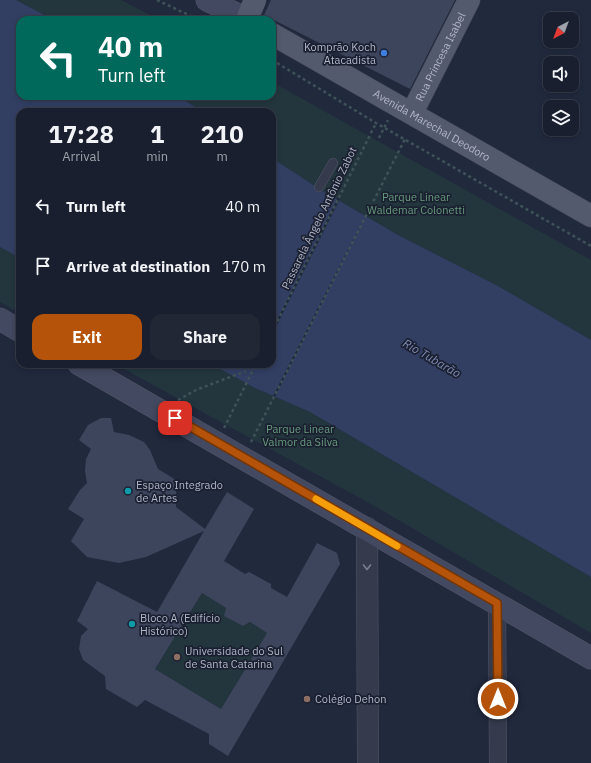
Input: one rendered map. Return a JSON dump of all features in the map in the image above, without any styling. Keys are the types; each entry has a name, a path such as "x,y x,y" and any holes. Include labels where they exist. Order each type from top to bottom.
{"main road":[{"path":"207,0 250,13"},
{"name":"Rua Princesa Isabel","path":"412,113 469,0"},
{"name":"Avenida Marechal Deodoro","path":"276,36 591,216"},
{"path":"0,320 16,329"},
{"path":"86,368 591,658"}],"street":[{"path":"367,528 368,763"},
{"path":"497,603 498,763"}],"lane":[{"path":"319,187 333,163"}],"path":[{"path":"158,0 191,16"},
{"path":"276,62 405,139 591,246"},
{"name":"Passarela Ângelo Antônio Zabot","path":"276,324 376,122"},
{"path":"250,444 405,139"},
{"path":"225,426 254,368"},
{"path":"178,401 208,384 246,371"}],"green space":[{"path":"16,0 121,0 152,16 46,16"},
{"name":"Parque Linear Waldemar Colonetti","path":"276,84 591,260 591,340 498,286 398,235 321,190 276,161 276,108 197,108 184,100 276,100"},
{"path":"0,247 16,256 16,311 0,302"},
{"name":"Parque Linear Valmor da Silva","path":"122,368 218,368 255,388 310,412 591,577 591,633 378,508"},
{"path":"202,593 226,608 225,616 243,626 250,622 267,633 221,709 155,669"}],"water":[{"path":"0,0 16,0 46,16 16,16 16,100 184,100 197,108 16,108 16,256 0,247"},
{"name":"Rio Tubarão","path":"276,161 321,190 398,235 498,286 591,340 591,577 310,412 255,388 218,368 276,368"}],"pier":[{"path":"338,197 340,199 276,327 276,322"},
{"path":"366,214 274,399 272,398"}],"building":[{"name":"Komprão Koch Atacadista","path":"271,0 455,0 410,89 276,21 276,16 264,15"},
{"name":"Bloco A (Edifício Histórico)","path":"101,418 111,418 114,432 129,435 144,442 150,450 158,469 176,480 176,507 205,529 227,492 254,509 224,561 245,574 249,572 271,584 271,588 287,597 317,543 337,553 340,564 228,756 209,744 209,734 145,700 137,707 106,689 105,676 83,660 79,649 81,636 88,629 77,621 97,581 157,612 204,531 146,557 119,563 87,557 71,541 84,519 68,509 80,490 87,483 85,471 86,459 91,449 79,440 88,425","holes":["202,593 226,608 224,616 243,626 250,622 267,633 221,709 155,669"]}],"slow traffic":[{"path":"316,499 397,546"}],"place":[{"name":"Komprão Koch Atacadista","path":"384,53"},
{"name":"Espaço Integrado de Artes","path":"128,491"},
{"name":"Bloco A (Edifício Histórico)","path":"132,624"},
{"name":"Universidade do Sul de Santa Catarina","path":"177,657"},
{"name":"Colégio Dehon","path":"307,699"}],"route":[{"path":"175,418 497,603 498,699"}]}
